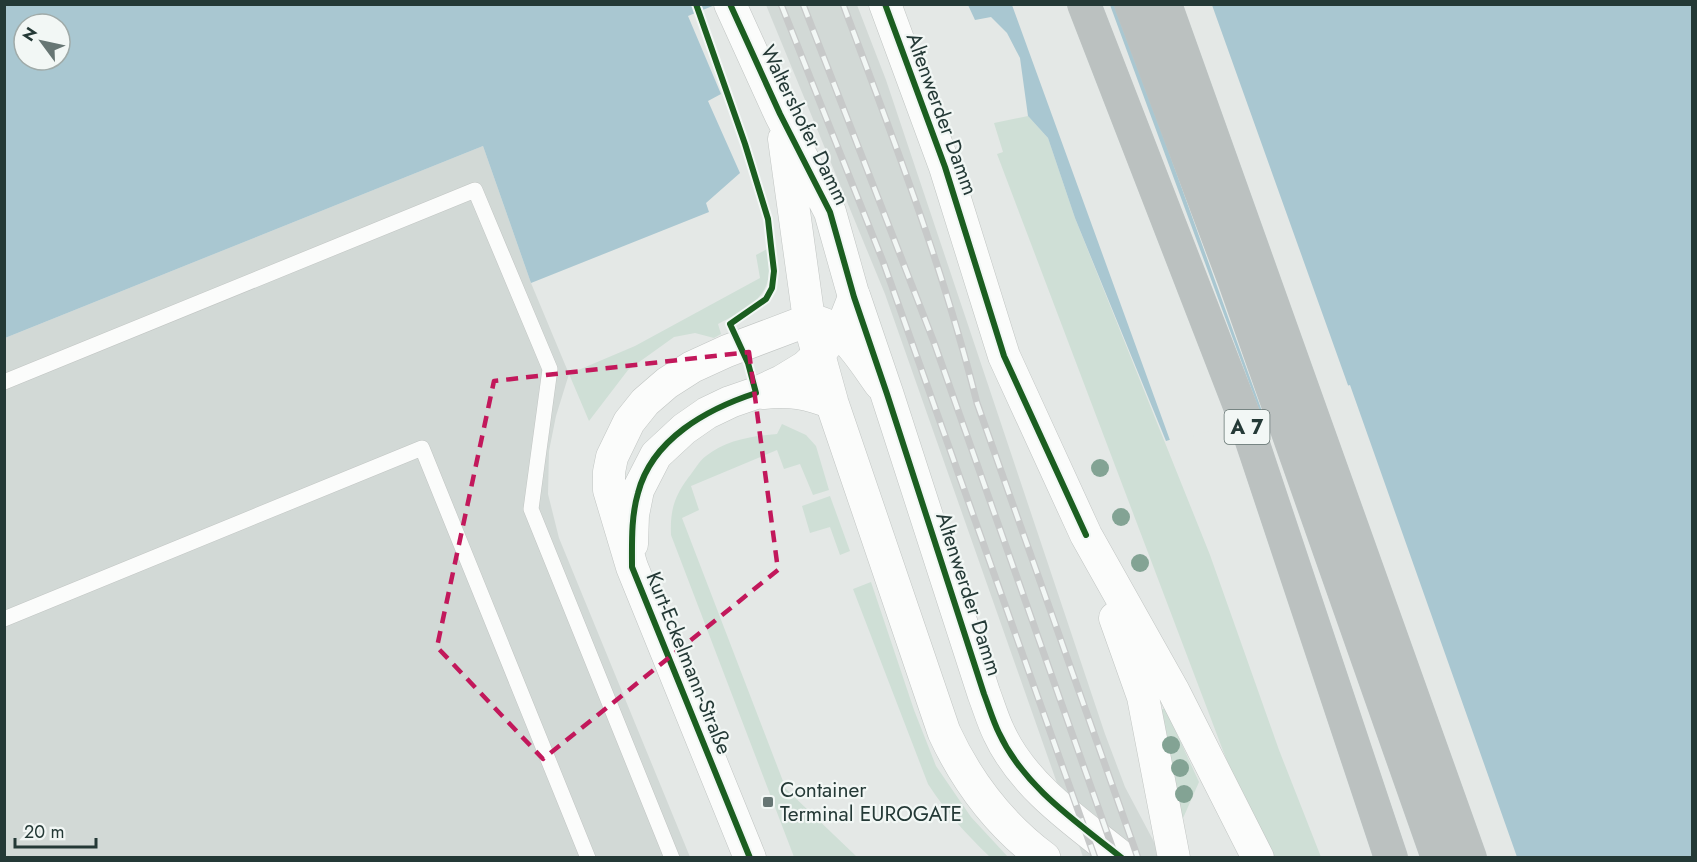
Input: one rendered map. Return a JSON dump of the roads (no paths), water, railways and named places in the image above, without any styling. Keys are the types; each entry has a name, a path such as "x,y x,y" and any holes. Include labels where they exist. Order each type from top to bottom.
{"highway":[{"name":"A 7","path":"1084,4 1243,414 1391,858"},
{"name":"A 7","path":"1131,4 1234,279 1438,858"},
{"path":"1165,4 1470,858"}],"street":[{"name":"Waltershofer Damm","path":"730,4 780,114 830,212 854,297"},
{"name":"Altenwerder Damm","path":"885,4 945,166 1004,356 1086,535 1173,690 1258,858"},
{"name":"Waltershofer Damm","path":"780,114 822,335"},
{"name":"Altenwerder Damm","path":"854,297 951,596 1000,735 1031,780 1057,808 1122,858"},
{"name":"Kurt-Eckelmann-Straße","path":"632,567 633,515 636,501 647,470 656,455 684,429 707,413 782,381 805,367 822,335 848,315 854,297"},
{"name":"Kurt-Eckelmann-Straße","path":"750,858 632,567 609,490 612,457 629,422 645,402 667,383 692,368 775,331 822,335"},
{"path":"822,335 857,354 887,394"},
{"path":"822,335 832,404 944,732 958,761 990,807 1044,858"},
{"name":"Kurt-Eckelmann-Straße","path":"756,393 793,391 809,394 832,404"},
{"name":"Altenwerder Damm","path":"1086,535 1143,697 1174,858"}],"lane":[{"path":"4,382 475,190 549,369 531,509 672,858"},
{"path":"4,619 422,448 588,858"}],"water":[{"path":"5,5 715,5 688,16 721,94 708,101 740,173 706,203 709,212 531,283 483,146 5,338"},
{"path":"968,5 1692,5 1692,857 1517,857 1350,385 1166,441 1075,218 1048,138 1028,116 1020,58 1007,33 991,17 975,20"}],"railway":[{"path":"781,4 884,264 1095,858"},
{"path":"803,4 935,345 1116,858"},
{"path":"843,4 933,251 977,403 1138,858"}],"place":[{"name":"Container Terminal EUROGATE","path":"768,802"}]}
